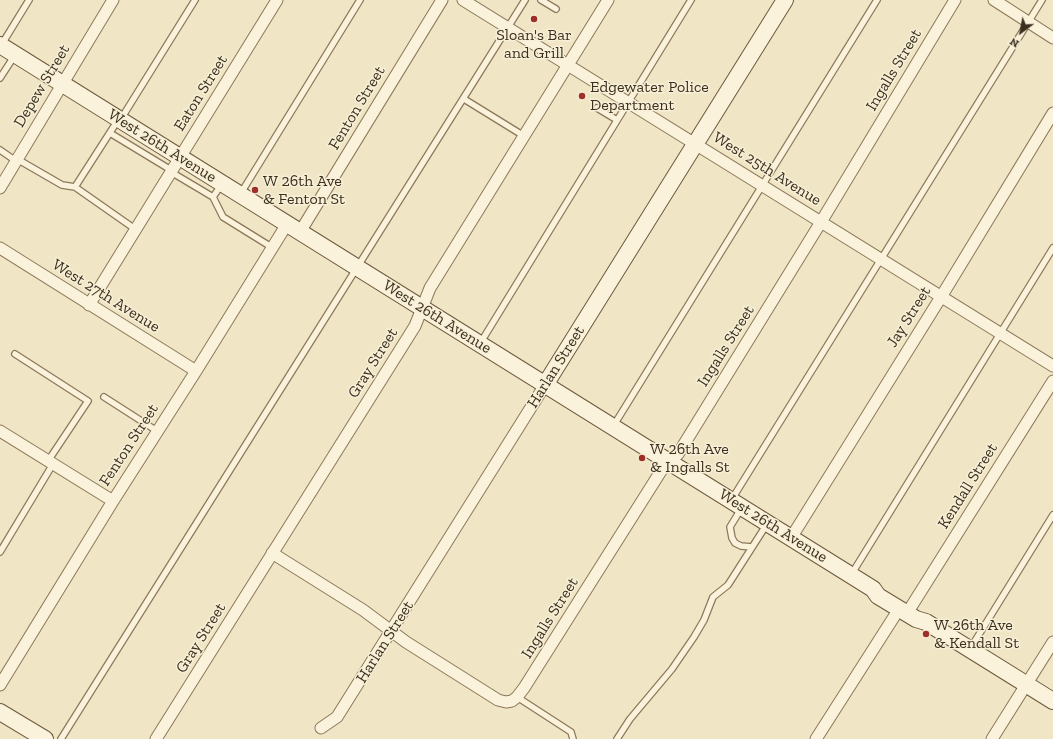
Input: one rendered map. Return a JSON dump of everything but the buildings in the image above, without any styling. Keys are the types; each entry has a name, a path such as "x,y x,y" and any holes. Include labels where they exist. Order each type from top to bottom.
{"street":[{"name":"Depew Street","path":"0,188 113,0"},
{"name":"Eaton Street","path":"89,305 277,0"},
{"name":"Fenton Street","path":"1,681 273,248 293,228 442,0"},
{"name":"West 25th Avenue","path":"463,0 1053,366"},
{"name":"Gray Street","path":"156,739 415,326 430,288 608,0"},
{"name":"Harlan Street","path":"321,728 337,717 392,631 785,0"},
{"name":"Ingalls Street","path":"515,699 661,471 678,454 821,222 955,0"},
{"path":"994,0 1053,38"},
{"name":"West 26th Avenue","path":"0,45 119,120 174,166 222,184 851,575 873,589 878,596 920,613 926,622 1053,701"},
{"name":"Jay Street","path":"791,538 1053,113"},
{"name":"West 27th Avenue","path":"0,248 196,371"},
{"name":"Kendall Street","path":"816,739 905,608 1053,382"},
{"path":"0,432 113,501"},
{"path":"272,553 363,610 406,642 498,700 504,702 515,699"},
{"path":"992,739 1053,642"},
{"path":"0,712 45,739"}],"lane":[{"path":"0,45 29,0"},
{"path":"76,187 195,0"},
{"path":"240,195 360,0"},
{"path":"61,739 525,0"},
{"path":"541,0 556,9"},
{"path":"480,344 691,0"},
{"path":"613,427 877,0"},
{"path":"752,547 741,546 735,543 732,538 730,527 736,504 881,260 1042,0"},
{"path":"0,78 15,55"},
{"path":"464,99 524,136"},
{"path":"597,108 617,120"},
{"path":"110,133 174,166 213,197 223,217 273,248"},
{"path":"0,150 62,185 76,187 135,229"},
{"path":"213,197 222,184"},
{"path":"851,575 999,333 1053,248"},
{"path":"0,552 88,401 14,354"},
{"path":"104,397 157,431"},
{"path":"969,649 1053,515"},
{"path":"617,739 630,719 676,663 704,620 713,596 728,585 767,523"},
{"path":"515,699 571,732 573,739"}],"place":[{"name":"Sloan's Bar and Grill","path":"534,19"},
{"name":"Edgewater Police Department","path":"582,96"},
{"name":"W 26th Ave & Fenton St","path":"255,190"},
{"name":"W 26th Ave & Ingalls St","path":"642,458"},
{"name":"W 26th Ave & Kendall St","path":"926,634"}]}
